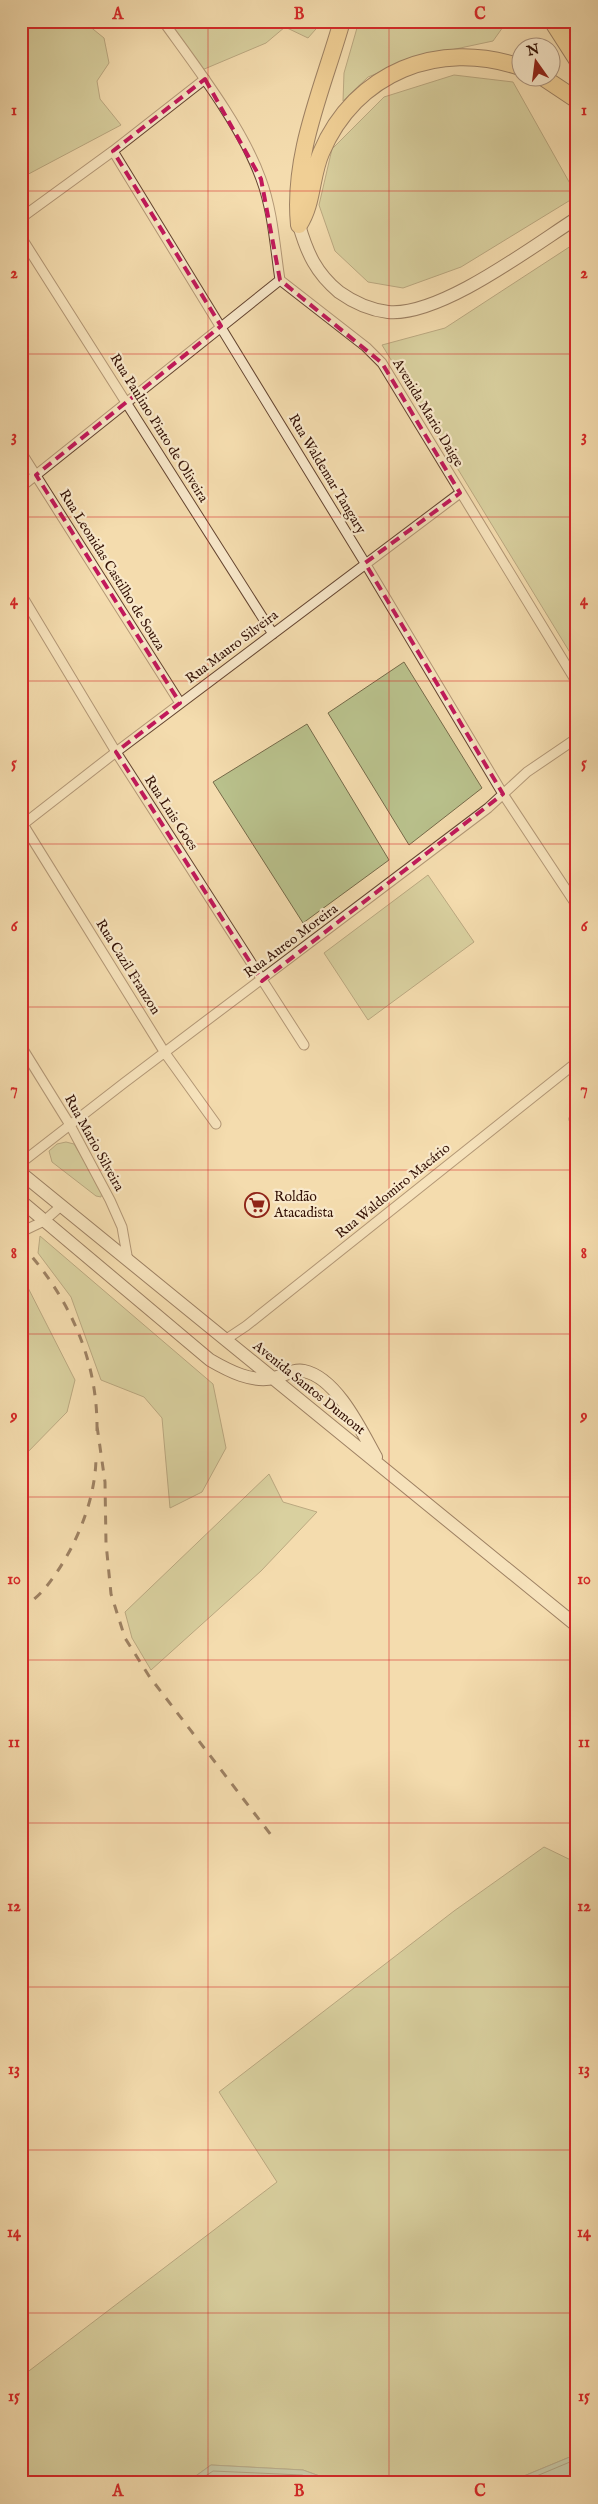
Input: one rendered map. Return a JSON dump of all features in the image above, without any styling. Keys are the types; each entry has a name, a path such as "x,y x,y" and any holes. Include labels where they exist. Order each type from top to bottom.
{"highway":[{"path":"299,225 297,196 301,162 342,21"},
{"path":"552,21 577,60"},
{"path":"570,21 577,32"},
{"path":"299,225 307,213 313,176 325,144 349,109 382,80 414,65 459,56 479,56 510,64"},
{"path":"559,88 577,100"}],"main road":[{"path":"299,225 310,260 324,278 346,297 377,310 398,312 428,305 445,298 494,271 577,218"},
{"name":"Avenida Santos Dumont","path":"21,1173 577,1626"},
{"path":"21,1201 210,1360 238,1375 272,1378 295,1371 305,1372 318,1377 330,1387 346,1406 379,1464"}],"street":[{"path":"21,487 280,280 268,201 261,179 243,142 205,79 163,21"},
{"path":"21,218 113,151 205,79"},
{"name":"Rua Waldemar Tangary","path":"113,151 365,563 503,794 577,906"},
{"name":"Rua Paulino Pinto de Oliveira","path":"21,237 273,634"},
{"name":"Avenida Mario Daige","path":"280,280 376,356 393,380 577,683"},
{"name":"Rua Leonidas Castilho de Souza","path":"21,452 180,703"},
{"name":"Rua Mauro Silveira","path":"22,824 460,493"},
{"name":"Rua Luis Goes","path":"21,594 116,752 304,1045"},
{"name":"Rua Aureo Moreira","path":"21,1164 503,794 527,772 577,738"},
{"name":"Rua Cazil Franzon","path":"22,824 165,1053 216,1124"},
{"name":"Rua Mario Silveira","path":"21,1046 70,1125 122,1227 128,1261"},
{"name":"Rua Waldomiro Macário","path":"225,1340 287,1294 577,1062"},
{"path":"21,1232 44,1221 61,1206"}],"highlighted area":[{"path":"205,79 261,179 280,280 382,363 460,493 365,563 503,794 262,981 116,752 180,703 36,475 221,326 113,151"}],"green space":[{"path":"32,21 83,21 104,38 109,63 97,81 100,99 121,125 21,178 21,29"},
{"path":"166,21 323,21 308,38 285,27 266,43 202,70"},
{"path":"359,21 499,21 503,27 493,41 418,57 368,77 343,101 344,73"},
{"path":"454,75 510,82 510,88 516,88 577,196 461,267 403,288 368,282 335,251 319,205 332,149 384,97"},
{"path":"577,242 577,664 382,345 445,328"},
{"path":"404,662 482,788 409,845 328,713"},
{"path":"307,724 389,860 303,923 213,782"},
{"path":"428,875 474,942 368,1020 324,953"},
{"path":"66,1142 74,1144 102,1191 101,1197 96,1196 52,1162 49,1151 57,1144"},
{"path":"40,1236 213,1384 226,1448 202,1492 170,1508 162,1418 144,1397 101,1380 71,1297 38,1253"},
{"path":"21,1274 75,1380 67,1412 21,1459"},
{"path":"269,1474 283,1502 317,1512 261,1571 151,1670 132,1638 125,1612"},
{"path":"544,1847 577,1863 577,2454 507,2483 339,2483 303,2470 211,2465 186,2483 21,2483 21,2377 277,2182 219,2092 454,1911"}],"water":[{"path":"577,2454 577,2483 507,2483"},
{"path":"211,2465 303,2470 339,2483 186,2483"}],"railway":[{"path":"21,1244 53,1285 77,1330 86,1354 92,1379 96,1404 97,1431"},
{"path":"97,1426 105,1482 106,1543 111,1594 125,1638 149,1676 271,1835"},
{"path":"21,1611 46,1587 74,1543 92,1493 96,1459"}],"place":[{"name":"Roldão Atacadista","path":"257,1205"}]}
